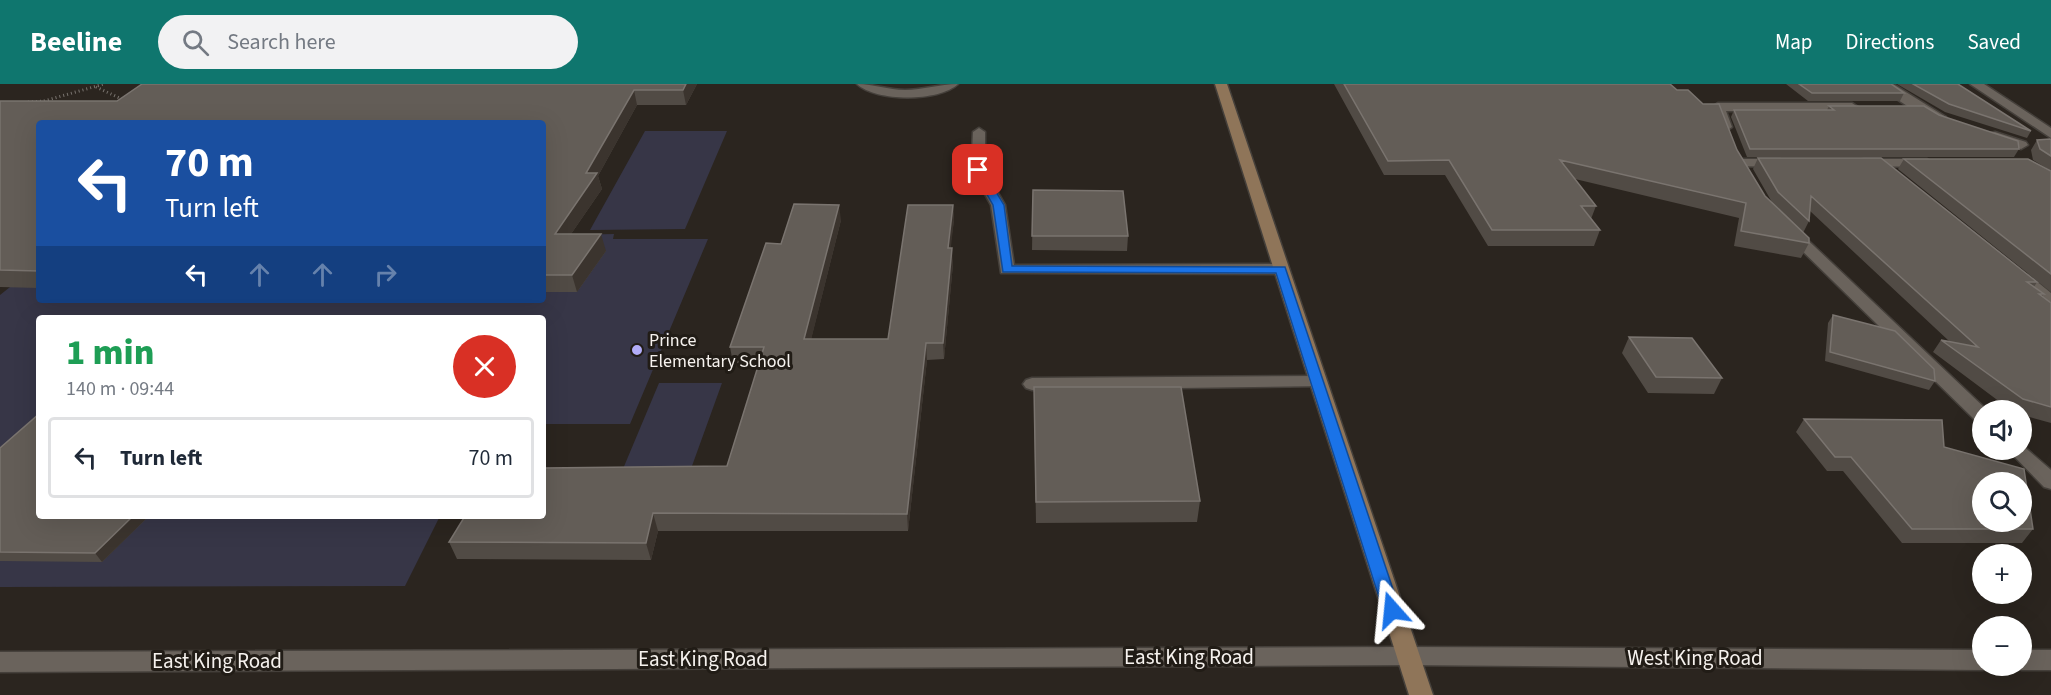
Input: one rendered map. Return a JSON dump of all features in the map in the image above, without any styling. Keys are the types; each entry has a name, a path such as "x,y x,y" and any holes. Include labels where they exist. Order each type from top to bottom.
{"main road":[{"path":"1221,84 1421,695"}],"street":[{"path":"863,84 877,90 906,93 935,90 952,84"},
{"path":"1885,84 1920,107 1950,120"},
{"path":"1976,84 2036,144"},
{"path":"1750,181 1718,107 1866,107"},
{"path":"1898,107 1920,107"},
{"path":"1981,131 2036,144"},
{"path":"979,132 978,170 998,205 1007,270 1281,269"},
{"path":"1736,153 1798,163"},
{"path":"1856,163 1941,163"},
{"path":"1879,163 1897,177"},
{"path":"1782,223 1972,406"},
{"path":"2014,271 2051,301"},
{"path":"1032,384 1318,382"},
{"path":"2028,460 2051,482"},
{"name":"West King Road","path":"1407,656 1972,660"},
{"name":"East King Road","path":"0,662 1407,656"},
{"path":"2032,660 2051,660"}],"path":[{"path":"22,102 44,100 105,84"},
{"path":"96,87 130,102 120,107"}],"shaded area":[{"path":"645,131 727,131 685,229 590,230"},
{"path":"546,185 569,235 614,234 613,239 708,239 630,424 546,424 546,315 36,315 36,519 438,519 405,586 0,587 0,295 36,266 36,303 546,303"},
{"path":"659,383 722,383 688,477 620,476"}],"building":[{"path":"142,84 686,84 683,90 634,90 586,173 597,173 555,234 601,234 572,275 546,275 546,120 36,120 36,271 0,270 0,101 117,101"},
{"path":"1344,84 1670,84 1677,90 1688,90 1703,104 1719,104 1737,150 1765,196 1809,238 1809,243 1741,231 1746,203 1560,160 1596,206 1581,206 1600,230 1492,230 1449,160 1388,161"},
{"path":"1799,84 1891,84 1904,93 1812,93"},
{"path":"1913,84 1958,84 2031,131 1949,104"},
{"path":"1829,106 1924,106 1939,115 2018,141 2019,149 1750,149 1734,110 1834,110"},
{"path":"2050,139 2051,156 2040,149 2037,140"},
{"path":"1758,158 1881,158 2037,282 2027,282 2044,294 2039,294 2051,303 2051,407 2023,399 1941,340 1978,347 1811,196 1809,221 1778,192"},
{"path":"1904,159 2028,159 2051,171 2051,274"},
{"path":"1033,190 1123,191 1128,236 1032,236"},
{"path":"794,204 839,205 804,339 888,339 908,205 953,205 948,248 952,248 943,343 926,343 907,514 653,513 646,543 449,542 463,519 546,519 546,468 727,466 764,347 730,347 766,243 781,244"},
{"path":"1833,315 1895,331 1934,369 1935,381 1830,352"},
{"path":"1629,337 1692,338 1722,378 1656,377"},
{"path":"1034,387 1181,387 1200,501 1036,502"},
{"path":"36,417 36,519 130,519 95,553 0,552 0,448"},
{"path":"1804,419 1942,420 1944,447 1972,455 1972,460 1991,460 2024,469 2024,472 1972,472 1972,529 1912,529 1851,457 1835,457"}],"place":[{"name":"Prince Elementary School","path":"637,350"}],"route":[{"path":"978,170 998,205 1007,270 1281,269 1392,610"}]}
